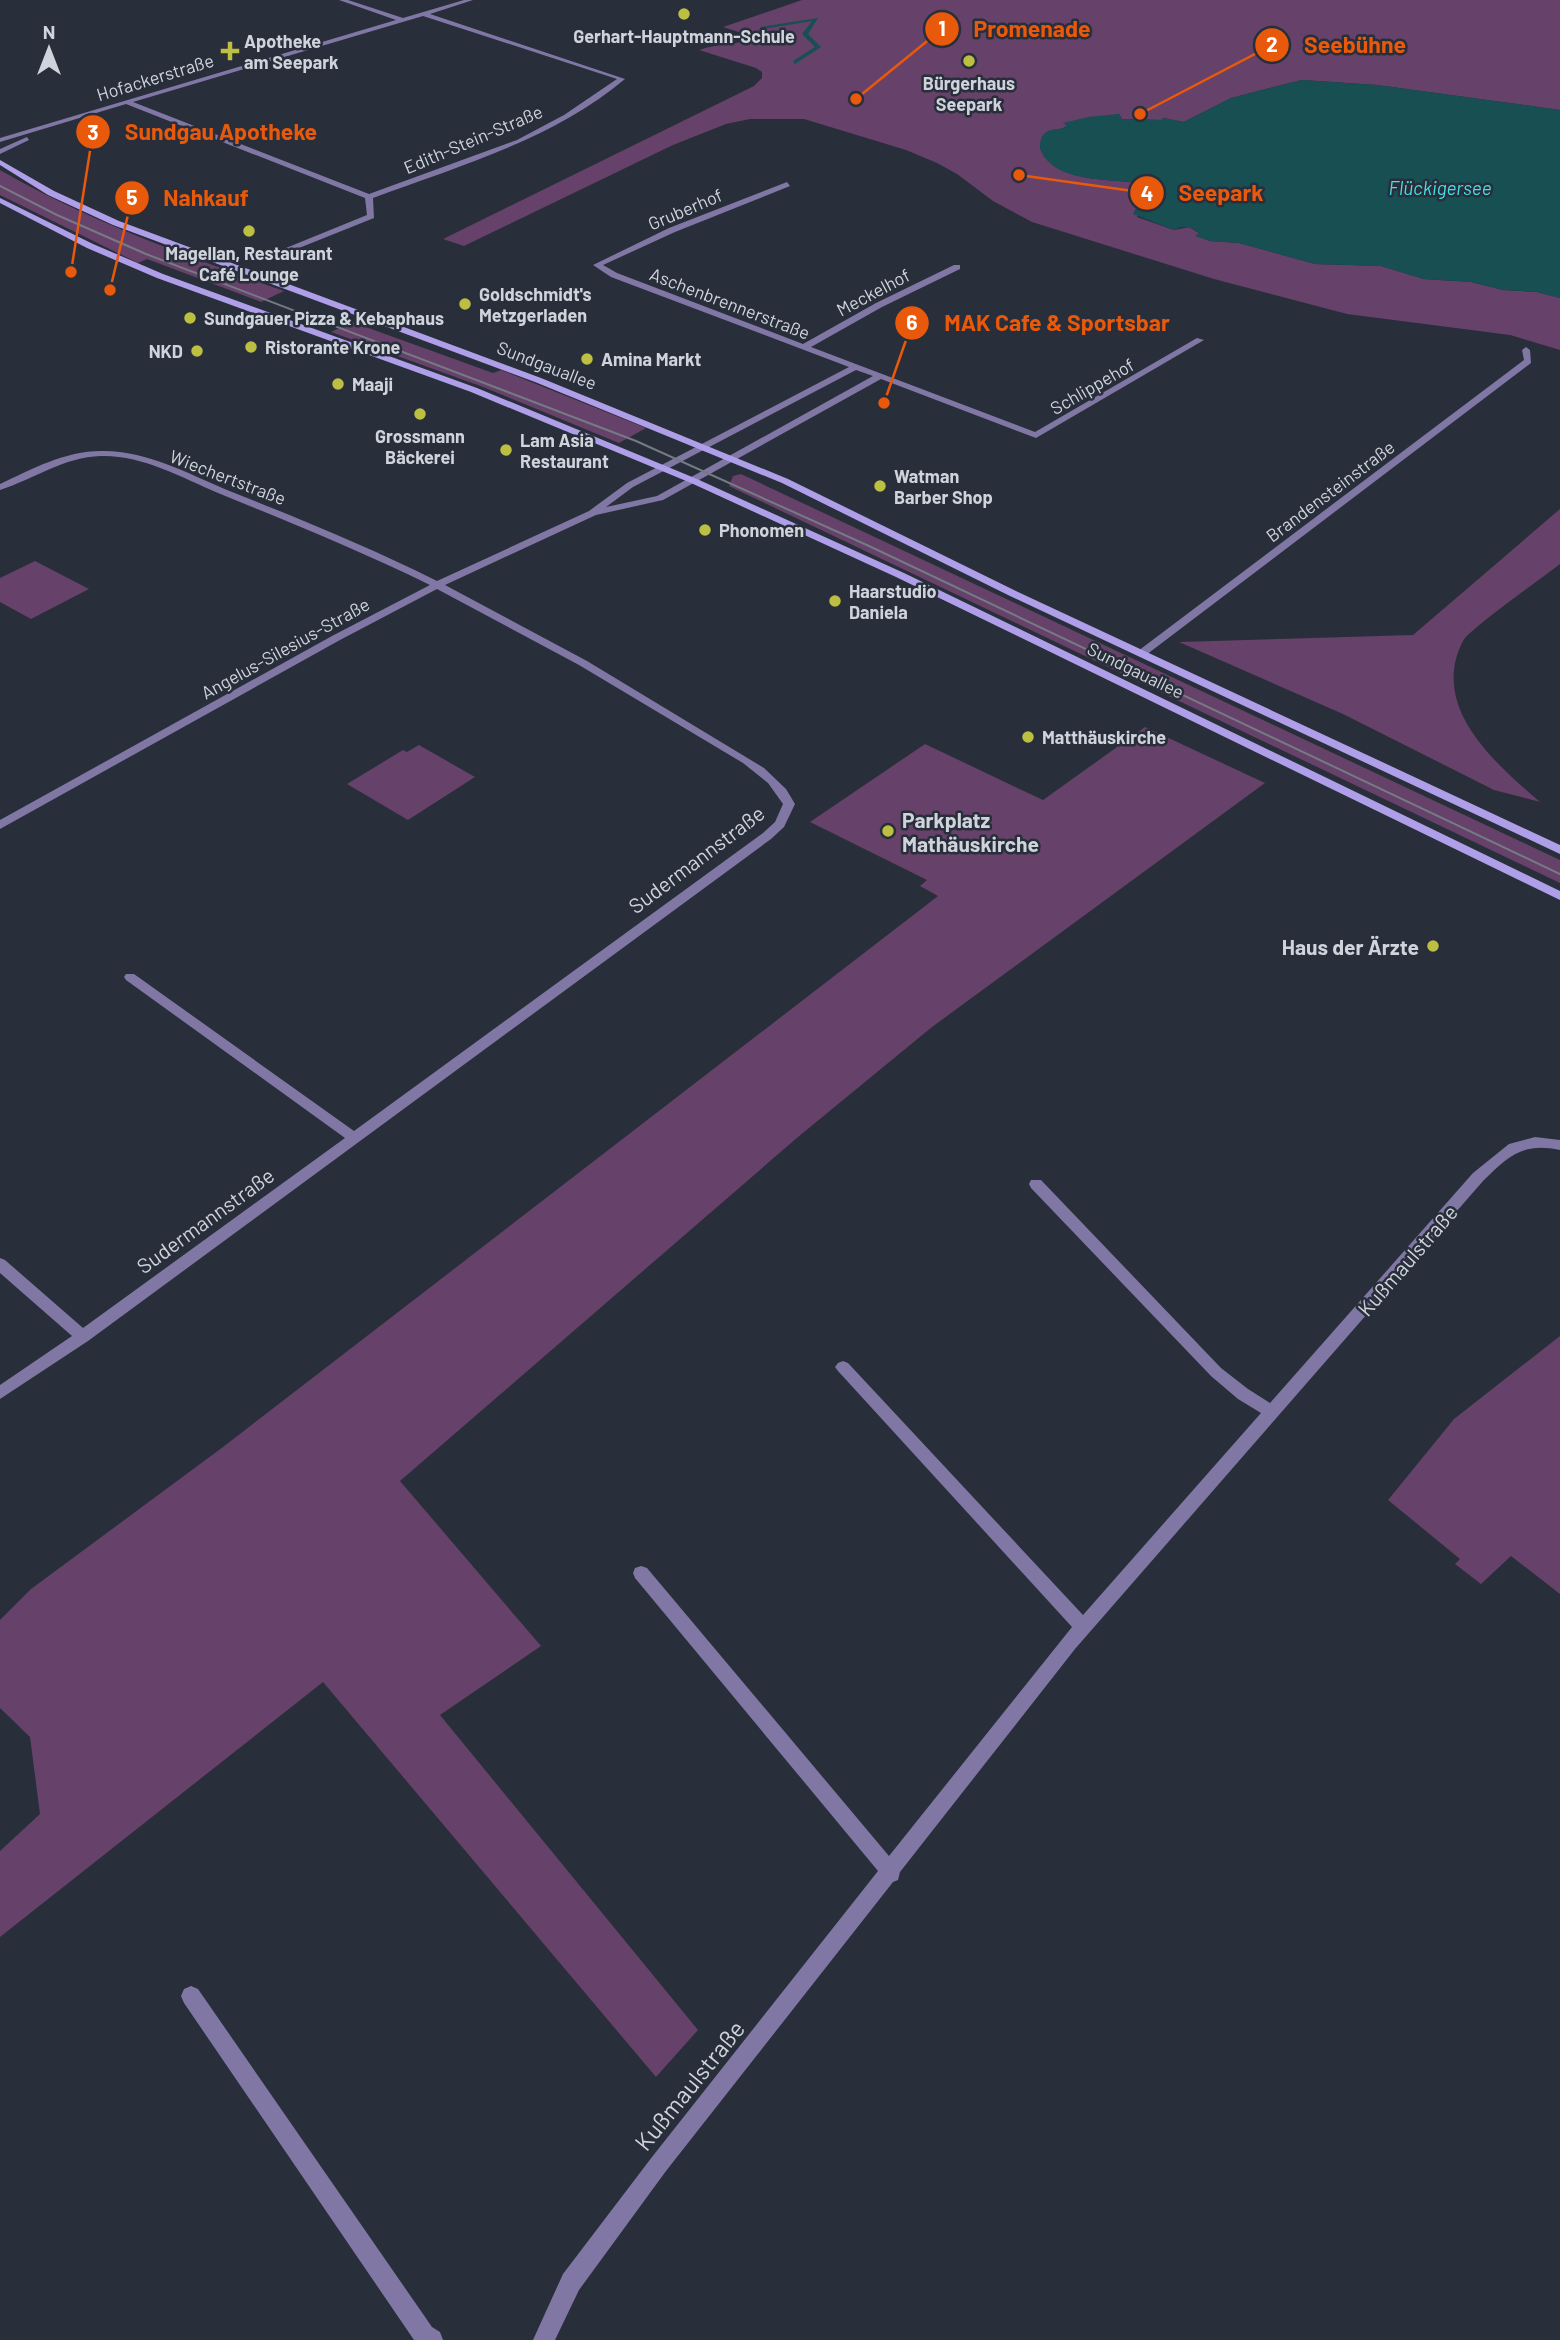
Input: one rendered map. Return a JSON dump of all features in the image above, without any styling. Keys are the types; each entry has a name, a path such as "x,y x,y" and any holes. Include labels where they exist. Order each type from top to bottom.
{"street":[{"path":"342,0 402,20"},
{"name":"Hofackerstraße","path":"0,140 52,127 126,102 470,0"},
{"name":"Edith-Stein-Straße","path":"369,197 519,141 566,116 622,79 424,14"},
{"path":"126,102 369,197 371,216 284,252"},
{"name":"Hofackerstraße","path":"0,152 52,127"},
{"name":"Sundgauallee","path":"0,162 51,193 116,223 538,380 785,481 1013,594 1560,850"},
{"name":"Gruberhof","path":"597,265 672,230 787,184"},
{"name":"Sundgauallee","path":"0,200 90,246 160,276 474,390 694,481 937,593 1560,896"},
{"name":"Aschenbrennerstraße","path":"597,265 614,275 853,368 1036,435"},
{"name":"Meckelhof","path":"804,347 957,267"},
{"name":"Schlippehof","path":"1036,435 1200,340"},
{"name":"Brandensteinstraße","path":"1142,653 1528,361 1526,350"},
{"path":"663,469 853,368"},
{"path":"694,481 878,377"},
{"name":"Wiechertstraße","path":"0,487 78,455 128,456 312,526 439,584"},
{"name":"Angelus-Silesius-Straße","path":"0,825 439,584 592,513 630,485 663,469"},
{"name":"Angelus-Silesius-Straße","path":"592,513 660,498 694,481"},
{"name":"Sudermannstraße","path":"0,1393 83,1337 780,824 789,804 784,793 765,775 661,709 439,584"},
{"path":"130,977 353,1137"},
{"name":"Kußmaulstraße","path":"544,2340 571,2282 659,2164 891,1873 1082,1626 1474,1182 1507,1150 1528,1143 1560,1145"},
{"path":"1036,1184 1216,1372 1273,1412"},
{"path":"0,1264 83,1337"},
{"path":"843,1367 1082,1626"},
{"path":"641,1573 891,1873"},
{"path":"191,1996 424,2334 432,2340"}],"shaded area":[{"path":"802,0 1560,0 1560,110 1377,85 1302,80 1231,98 1184,122 1163,118 1122,119 1119,114 1065,123 1067,126 1044,135 1040,148 1049,161 1078,176 1134,182 1164,189 1167,197 1147,203 1137,217 1174,230 1189,227 1199,233 1196,236 1210,241 1239,243 1315,264 1381,266 1424,279 1471,282 1503,290 1537,292 1560,298 1560,350 1510,335 1347,314 1214,279 1032,222 993,201 957,174 937,163 906,150 804,119 750,119 726,124 673,145 464,246 443,239 754,86 762,78 762,72 756,68 699,50 757,38 723,27"},
{"path":"0,170 104,222 284,291 261,302 147,259 138,263 0,195"},
{"path":"352,322 493,373 501,370 646,428 619,443 483,387 331,332"},
{"path":"741,474 1560,860 1560,883 729,486 733,476"},
{"path":"1560,509 1560,564 1468,635 1463,641 1455,665 1454,689 1472,732 1504,770 1540,802 1494,790 1343,714 1179,642 1413,635"},
{"path":"35,561 89,589 31,619 0,602 0,578"},
{"path":"1145,727 1265,783 932,1027 798,1137 400,1481 541,1646 440,1715 698,2030 656,2077 323,1682 0,1937 0,1851 40,1814 30,1737 0,1708 0,1620 31,1589 223,1447 938,896 920,886 927,880 810,822 925,744 1043,800"},
{"path":"419,745 475,777 408,820 347,784 403,750 407,752"},
{"path":"1560,1336 1560,1594 1511,1556 1481,1584 1455,1564 1460,1559 1388,1500 1454,1419"}],"water":[{"name":"Flückigersee","path":"1302,80 1377,85 1560,110 1560,298 1537,292 1503,290 1471,282 1424,279 1381,266 1315,264 1239,243 1211,241 1195,236 1199,233 1190,228 1181,227 1174,230 1133,214 1136,208 1167,197 1164,189 1134,182 1078,176 1061,170 1048,161 1040,148 1044,134 1065,128 1067,125 1063,123 1119,114 1122,119 1163,118 1184,122 1231,98"}],"waterway":[{"path":"763,27 816,19 805,34 818,47 795,62"}],"tram line":[{"path":"0,186 57,215 146,254 636,441 869,546 1560,874"}],"place":[{"name":"Gerhart-Hauptmann-Schule","path":"684,14"},
{"name":"Apotheke am Seepark","path":"230,51"},
{"name":"Bürgerhaus Seepark","path":"969,61"},
{"name":"Promenade","path":"856,99"},
{"name":"Seebühne","path":"1140,114"},
{"name":"Seepark","path":"1019,175"},
{"name":"Magellan, Restaurant Café Lounge","path":"249,231"},
{"name":"Sundgau Apotheke","path":"71,272"},
{"name":"Nahkauf","path":"110,290"},
{"name":"Goldschmidt's Metzgerladen","path":"465,304"},
{"name":"Sundgauer Pizza & Kebaphaus","path":"190,318"},
{"name":"Ristorante Krone","path":"251,347"},
{"name":"NKD","path":"197,351"},
{"name":"Amina Markt","path":"587,359"},
{"name":"Maaji","path":"338,384"},
{"name":"MAK Cafe & Sportsbar","path":"884,403"},
{"name":"Grossmann Bäckerei","path":"420,414"},
{"name":"Lam Asia Restaurant","path":"506,450"},
{"name":"Watman Barber Shop","path":"880,486"},
{"name":"Phonomen","path":"705,530"},
{"name":"Haarstudio Daniela","path":"835,601"},
{"name":"Matthäuskirche","path":"1028,737"},
{"name":"Parkplatz Mathäuskirche","path":"888,831"},
{"name":"Haus der Ärzte","path":"1433,946"}]}
